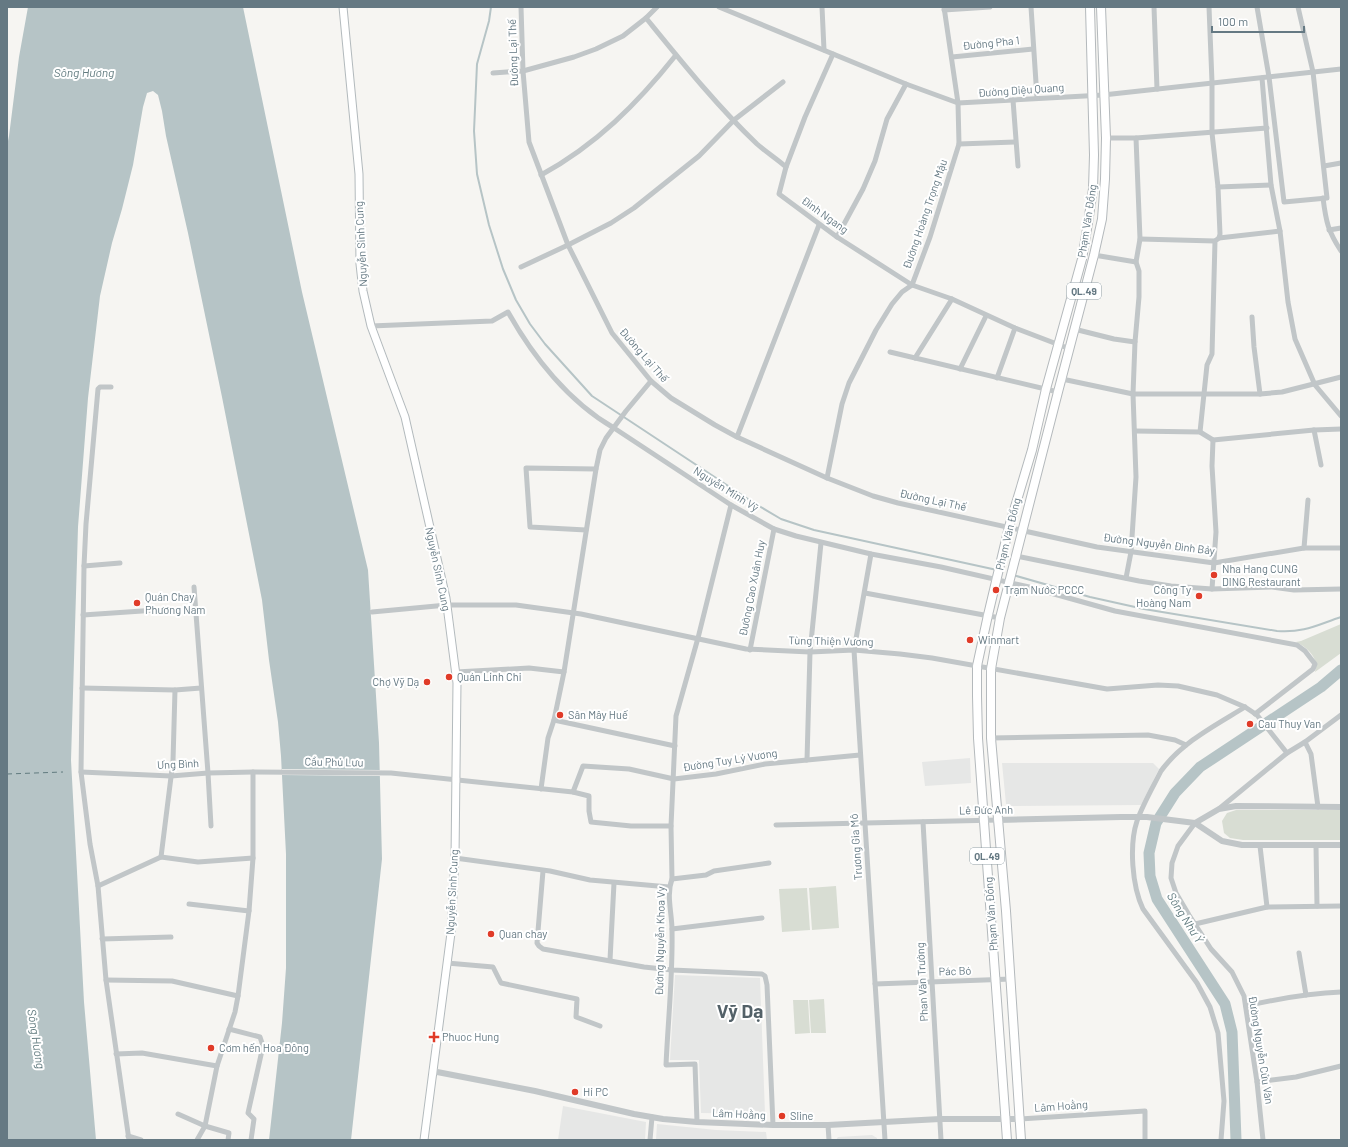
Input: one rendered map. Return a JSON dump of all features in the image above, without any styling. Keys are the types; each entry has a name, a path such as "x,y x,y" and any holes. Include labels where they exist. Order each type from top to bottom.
{"main road":[{"name":"Nguyễn Sinh Cung","path":"343,7 359,174 360,264 363,291 371,326 405,417 447,605 456,672 455,858 450,933 424,1140"},
{"name":"Phạm Văn Đồng","path":"1007,1140 978,738 977,666 1009,527 1032,450 1046,389 1082,259 1093,189 1094,155 1090,7"},
{"name":"Phạm Văn Đồng","path":"1021,1140 1011,979 991,738 991,669 1000,618 1094,255 1102,218 1106,138 1103,95 1101,7"}],"street":[{"name":"Đường Lại Thế","path":"521,7 523,71 529,142 568,245 612,333 651,381 671,398 736,437 827,478 873,496 1022,530"},
{"path":"493,73 523,71 574,57 596,49 623,36 658,7"},
{"name":"Đường Diệu Quang","path":"719,7 906,84 958,103 1103,95 1341,69"},
{"path":"822,7 824,50"},
{"path":"944,8 990,7"},
{"path":"1030,7 1032,49 1037,98"},
{"path":"1154,7 1158,89"},
{"path":"1200,432 1207,365 1212,354 1217,240 1220,234 1218,187 1212,133 1212,82 1209,7"},
{"path":"1257,7 1269,77 1284,202 1327,198 1313,72 1298,7"},
{"name":"Đường Hoàng Trọng Mậu","path":"827,478 842,404 849,383 876,330 892,304 902,292 912,285 930,237 959,144 958,103 944,8"},
{"path":"646,18 676,55 734,120 758,144 786,167 805,117 833,54"},
{"name":"Đường Pha 1","path":"952,58 1032,49"},
{"path":"541,175 562,164 606,131 653,85 676,55"},
{"path":"1262,78 1271,185 1280,231 1288,302 1295,339 1315,385 1341,416"},
{"path":"520,267 611,223 647,199 699,156 734,120 783,82"},
{"path":"837,237 863,190 875,161 887,119 906,84"},
{"path":"1013,100 1018,166"},
{"path":"1106,138 1136,138 1267,128"},
{"path":"1126,578 1130,552 1136,477 1133,394 1135,342 1139,297 1139,271 1136,262 1140,239 1136,138"},
{"path":"959,144 1015,142"},
{"path":"1324,166 1341,163"},
{"name":"Đình Ngang","path":"786,167 779,194 837,237 912,285 952,299 1014,328 1070,349"},
{"path":"1218,187 1271,185"},
{"path":"1323,198 1326,218 1331,235 1341,251"},
{"path":"736,437 820,225"},
{"path":"1330,230 1341,228"},
{"path":"1140,239 1217,240 1280,231"},
{"path":"1094,255 1136,262"},
{"path":"915,358 952,299"},
{"name":"Nguyễn Minh Vỹ","path":"371,326 492,321 508,312 532,352 561,385 599,419 731,505 774,529 821,543 871,554 941,567 998,574 1029,587 1115,612 1297,644 1305,651 1315,664 1313,669 1256,714"},
{"path":"960,369 986,316"},
{"path":"1252,317 1260,394"},
{"path":"997,378 1014,328"},
{"path":"1074,329 1114,339 1135,342"},
{"path":"890,352 1058,392"},
{"path":"1062,379 1133,394 1260,394 1282,392 1315,385 1341,377"},
{"path":"541,789 548,738 554,720 564,672 572,612 600,450 606,438 651,381"},
{"path":"111,387 100,387 98,389 86,524 81,772 90,844 98,886 106,980 128,1138 141,1140"},
{"path":"1135,431 1200,432 1213,440 1314,430 1341,429"},
{"path":"1314,430 1321,464"},
{"path":"1212,589 1216,532 1212,466 1213,440"},
{"path":"586,530 530,527 526,468 596,469"},
{"path":"1304,548 1308,500"},
{"name":"Đường Nguyễn Khoa Vy","path":"697,1122 695,1064 666,1065 672,970 672,929 669,887 672,879 671,826 676,716 698,638 731,505"},
{"name":"Đường Cao Xuân Huy","path":"750,650 774,529"},
{"name":"Đường Nguyễn Đình Bảy","path":"1022,530 1097,547 1214,563 1304,548 1341,548"},
{"path":"807,760 810,652 821,543"},
{"name":"Trương Gia Mô","path":"871,554 854,650 885,1140"},
{"path":"1016,556 1164,585 1212,589 1272,587 1294,590 1341,588"},
{"path":"84,566 120,563"},
{"path":"194,587 208,773 210,826"},
{"path":"865,593 1000,618"},
{"name":"Tùng Thiện Vương","path":"372,612 447,605 516,604 572,612 750,650 810,652 854,650 932,658 1107,688 1158,685 1178,686 1217,695 1245,706 1256,714 1287,753"},
{"path":"83,615 157,610"},
{"path":"456,672 529,668 564,672"},
{"path":"82,688 175,690 201,688"},
{"path":"162,857 173,761 175,690"},
{"path":"1221,1140 1224,1101 1218,1033 1210,1007 1202,992 1148,917 1138,898 1134,878 1133,857 1136,823 1138,817 1161,771 1170,758 1186,745 1245,706"},
{"path":"1195,823 1219,809 1287,753 1306,742 1341,715"},
{"path":"554,720 675,746"},
{"path":"991,738 1148,735 1170,738 1186,745"},
{"path":"1306,742 1310,754 1318,807"},
{"name":"Đường Tuy Lý Vương","path":"573,792 583,766 629,769 674,779 716,774 765,764 860,755"},
{"name":"Ưng Bình","path":"81,772 171,776 208,773 277,772"},
{"path":"197,1140 204,1126 217,1066 238,996 249,911 253,858 253,772"},
{"name":"Cầu Phú Lưu","path":"277,772 391,773 456,779"},
{"path":"456,779 573,792 589,796 591,822 631,826 671,826"},
{"path":"1219,809 1236,806 1341,807"},
{"name":"Lê Đức Anh","path":"776,825 1146,817 1195,823 1222,841 1242,845 1341,845"},
{"name":"Phan Văn Trường","path":"922,822 941,1140"},
{"name":"Đường Nguyễn Cửu Vân","path":"1195,823 1178,846 1172,863 1171,878 1176,894 1212,949 1232,972 1244,996 1257,1082 1263,1140"},
{"path":"1260,846 1267,907"},
{"path":"1316,846 1317,906"},
{"path":"98,886 162,857 198,862 253,858"},
{"path":"455,858 570,875 590,880 669,887"},
{"path":"672,879 706,875 714,870 769,863"},
{"path":"543,871 537,943 543,949 644,967 672,970 760,974 765,976 773,1125"},
{"path":"610,960 614,883"},
{"path":"189,904 249,911"},
{"path":"1195,924 1267,907 1341,906"},
{"path":"672,929 762,918"},
{"path":"102,939 171,937"},
{"path":"1299,953 1306,995"},
{"path":"447,962 493,967 501,983 577,999 576,1017 600,1026"},
{"name":"Pác Bó","path":"875,984 1011,979"},
{"path":"106,980 172,981 238,996"},
{"path":"1246,1006 1284,998 1341,992"},
{"path":"229,1029 260,1037 262,1040 263,1046 248,1113 254,1119 251,1140"},
{"path":"116,1054 142,1053 217,1066"},
{"path":"1257,1082 1296,1077 1341,1066"},
{"name":"Lâm Hoằng","path":"432,1071 652,1117 697,1122 773,1125 828,1125 940,1119 1006,1120 1145,1111 1145,1140"},
{"path":"178,1114 204,1126 229,1133 228,1140"},
{"path":"650,1140 652,1117"},
{"path":"828,1125 829,1140"}],"shaded area":[{"path":"1341,624 1341,653 1315,672 1316,663 1312,654 1296,642"},
{"path":"970,758 971,783 925,786 922,762"},
{"path":"1002,763 1153,763 1159,769 1141,805 1012,806 1006,804"},
{"path":"1236,810 1341,810 1341,840 1243,840 1230,838 1224,833 1222,821 1227,813"},
{"path":"836,886 839,928 812,930 809,888"},
{"path":"807,888 810,930 782,932 779,889"},
{"path":"675,975 760,978 765,1114 701,1113 699,1060 670,1060"},
{"path":"824,999 826,1033 811,1033 809,1000"},
{"path":"793,1000 808,1000 810,1033 795,1034"},
{"path":"563,1106 646,1122 645,1140 558,1140"},
{"path":"657,1124 716,1130 766,1132 767,1140 656,1140"},
{"path":"872,1135 877,1138 877,1140 836,1140 838,1137"}],"water":[{"name":"Sông Hương","path":"28,7 243,7 302,292 368,570 379,743 382,859 351,1140 269,1140 282,1023 286,968 286,854 278,722 262,600 222,397 166,136 162,111 158,95 153,91 147,93 143,107 133,165 112,243 100,296 88,398 78,527 71,760 84,1002 96,1140 7,1140 7,146 19,57"}],"pier":[{"path":"282,769 380,770 380,776 282,775"}],"waterway":[{"path":"491,7 489,21 477,64 474,131 477,174 489,225 503,269 516,300 530,324 545,344 592,396 754,503 781,519 814,530 997,570"},
{"path":"1013,575 1090,597 1144,609 1277,631 1303,630 1341,617"},
{"name":"Sông Như Ý","path":"1236,1140 1232,1032 1225,1004 1157,899 1150,876 1149,853 1156,823 1175,793 1200,767 1321,687 1341,670"}],"ferry route":[{"path":"7,774 63,772"}],"place":[{"name":"Nha Hang CUNG DING Restaurant","path":"1214,575"},
{"name":"Trạm Nước PCCC","path":"996,590"},
{"name":"Công Ty Hoàng Nam","path":"1199,596"},
{"name":"Quán Chay Phương Nam","path":"137,603"},
{"name":"Winmart","path":"970,640"},
{"name":"Quán Linh Chi","path":"449,677"},
{"name":"Chợ Vỹ Dạ","path":"427,682"},
{"name":"Sân Mây Huế","path":"560,715"},
{"name":"Cau Thuy Van","path":"1250,724"},
{"name":"Quan chay","path":"491,934"},
{"name":"Phuoc Hung","path":"434,1037"},
{"name":"Cơm hến Hoa Đông","path":"211,1048"},
{"name":"Hi PC","path":"575,1092"},
{"name":"Sline","path":"782,1116"}],"district":[{"name":"Vỹ Dạ","path":"740,1011"}]}
